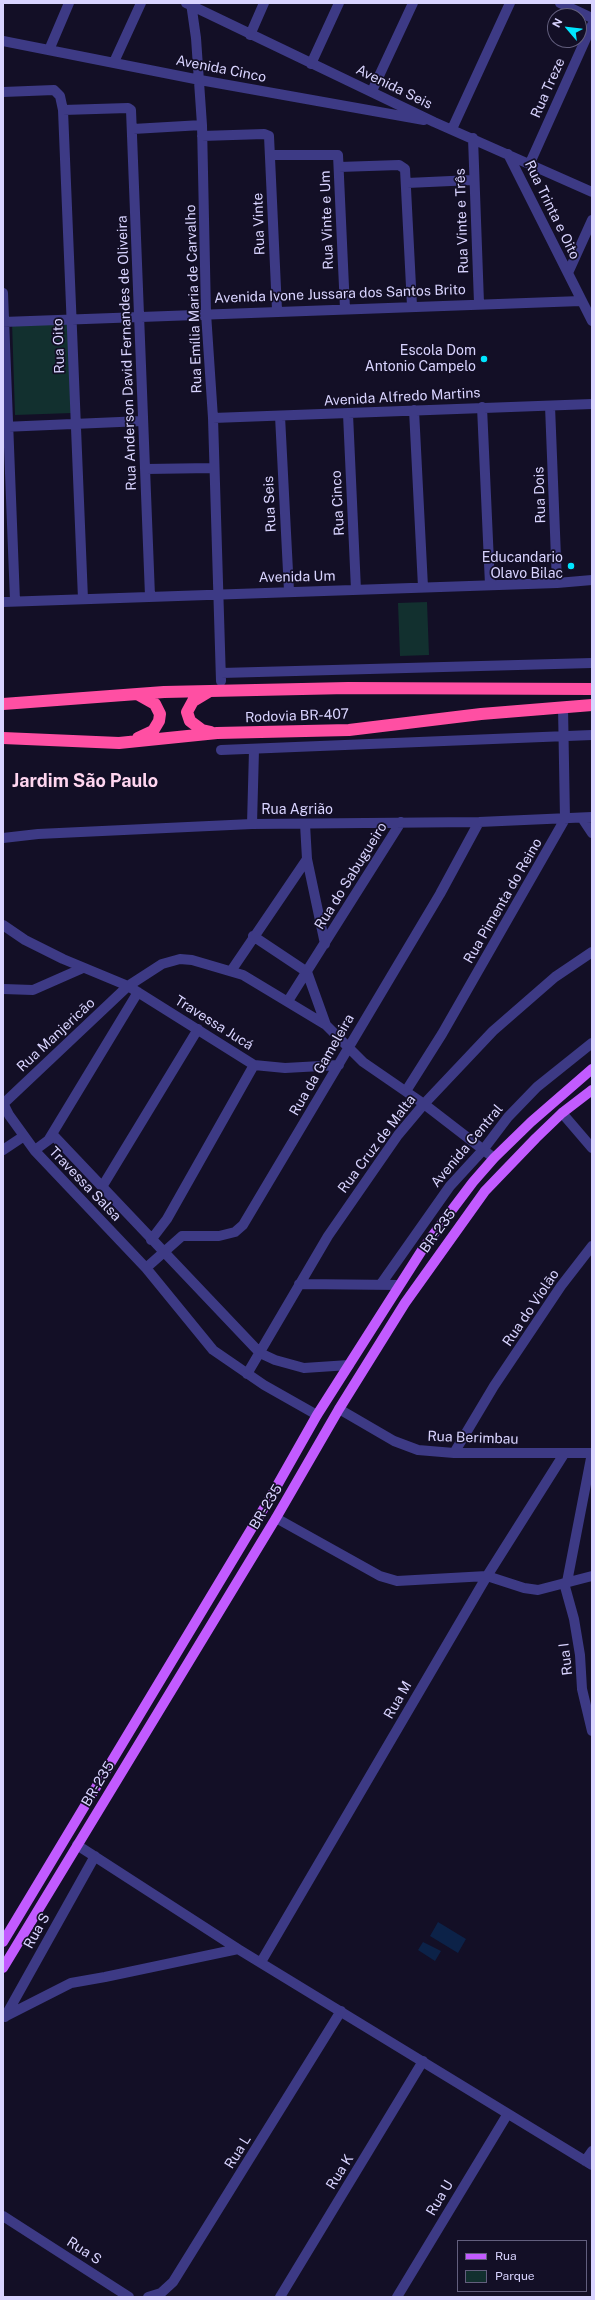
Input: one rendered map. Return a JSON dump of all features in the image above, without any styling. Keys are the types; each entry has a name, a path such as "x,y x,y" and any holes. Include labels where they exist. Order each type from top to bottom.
{"highway":[{"name":"Rodovia BR-407","path":"3,704 138,694 348,688 592,688"},
{"path":"209,692 193,701 187,712 190,721 196,726 217,733"},
{"path":"119,743 148,734 159,721 159,709 151,700 138,694"},
{"name":"Rodovia BR-407","path":"3,738 119,743 217,733 349,730 563,707 592,706"}],"main road":[{"name":"BR-235","path":"3,1942 270,1498 317,1415 398,1285 424,1247 473,1182 494,1158 531,1122 592,1069"},
{"name":"BR-235","path":"3,1968 276,1518 339,1409 405,1303 485,1192 508,1165 562,1113 592,1090"},
{"path":"473,1182 485,1192"}],"street":[{"path":"49,50 69,3"},
{"path":"114,62 141,3"},
{"path":"250,35 264,3"},
{"path":"311,64 339,3"},
{"path":"372,91 413,3"},
{"path":"452,129 510,3"},
{"path":"560,3 592,18"},
{"name":"Avenida Seis","path":"189,4 250,35 372,91 434,122 530,163 592,192"},
{"name":"Rua Emília Maria de Carvalho","path":"189,4 195,30 200,80 206,313 213,418 221,677 592,664"},
{"name":"Rua Treze","path":"530,163 592,25"},
{"name":"Avenida Cinco","path":"3,41 200,80 434,122"},
{"name":"Rua Oito","path":"3,92 54,90 58,92 63,110 83,599"},
{"name":"Rua Anderson David Fernandes de Oliveira","path":"63,110 131,109 133,129 138,317 146,470 150,596"},
{"path":"133,129 202,125"},
{"name":"Rua Vinte","path":"202,136 264,134 269,136 277,310"},
{"name":"Rua Vinte e Três","path":"473,138 479,303"},
{"name":"Rua Trinta e Oito","path":"508,154 592,321"},
{"name":"Rua Vinte e Um","path":"270,155 338,155 345,309"},
{"path":"339,167 399,165 404,167 407,183 412,306"},
{"path":"407,183 474,180"},
{"path":"568,273 592,220"},
{"path":"3,292 5,427 14,601"},
{"name":"Avenida Ivone Jussara dos Santos Brito","path":"4,322 277,310 581,301"},
{"name":"Avenida Alfredo Martins","path":"213,418 592,404"},
{"name":"Rua Dois","path":"550,406 557,583"},
{"path":"482,407 490,585"},
{"path":"414,410 423,587"},
{"name":"Rua Cinco","path":"348,414 356,590"},
{"name":"Rua Seis","path":"280,416 288,591"},
{"path":"5,427 143,421"},
{"path":"146,470 214,468"},
{"name":"Avenida Um","path":"3,602 288,591 557,583 592,580"},
{"path":"563,707 566,819"},
{"path":"221,750 254,750 592,735"},
{"path":"252,824 254,750"},
{"path":"587,818 592,833"},
{"name":"Rua Agrião","path":"3,838 38,834 252,824 479,822 587,818"},
{"name":"Rua Pimenta do Reino","path":"406,1091 442,1034 566,819"},
{"name":"Rua do Sabugueiro","path":"288,1001 401,822"},
{"name":"Rua da Gameleira","path":"146,1268 182,1236 219,1236 235,1232 244,1225 440,894 479,822"},
{"name":"Rua do Sabugueiro","path":"305,824 307,859 325,944"},
{"path":"231,970 307,859"},
{"name":"Travessa Jucá","path":"3,925 25,940 83,968 128,986 254,1065 285,1068 339,1065"},
{"path":"254,936 307,972 326,1025 363,1062 424,1104 494,1158"},
{"name":"Rua Cruz de Malta","path":"247,1374 328,1236 398,1134 424,1104 493,1031 524,1002 555,977 592,952"},
{"name":"Rua Manjericão","path":"3,1103 128,986 149,971 180,959 192,960 231,970 258,983 326,1025"},
{"path":"3,989 34,990 83,968"},
{"path":"35,1150 52,1138 138,992"},
{"path":"102,1187 198,1029"},
{"name":"Avenida Central","path":"381,1284 450,1186 483,1150 508,1117 537,1087 592,1043"},
{"path":"151,1240 167,1219 254,1065"},
{"name":"Travessa Salsa","path":"3,1103 6,1115 35,1150 146,1268"},
{"path":"562,1113 592,1148"},
{"path":"3,1150 24,1136"},
{"name":"Travessa Salsa","path":"52,1138 102,1187 260,1353"},
{"name":"Rua do Violão","path":"454,1453 494,1386 561,1286 592,1246"},
{"path":"146,1268 213,1350 247,1374 317,1415"},
{"path":"299,1284 347,1286 381,1284 398,1285"},
{"path":"260,1353 275,1360 304,1368 349,1365"},
{"name":"Rua Berimbau","path":"339,1409 406,1447 418,1450 454,1453 592,1453"},
{"path":"565,1582 592,1453"},
{"name":"Rua M","path":"261,1962 487,1576 564,1454"},
{"path":"276,1518 380,1576 407,1581 487,1576 538,1590 592,1576"},
{"name":"Rua I","path":"565,1582 574,1619 580,1655 582,1689 592,1731"},
{"path":"77,1845 238,1949 342,2011 507,2115 588,2163 592,2151"},
{"name":"Rua S","path":"4,2018 95,1856"},
{"path":"4,2018 71,1983 105,1978 238,1949"},
{"name":"Rua L","path":"148,2297 161,2292 173,2282 342,2011"},
{"name":"Rua K","path":"280,2297 423,2061"},
{"name":"Rua U","path":"397,2297 507,2115"},
{"name":"Rua S","path":"3,2216 129,2297"}],"green space":[{"path":"68,319 72,413 15,415 12,322"},
{"path":"427,602 429,655 400,656 398,603"}],"water":[{"path":"438,1922 466,1939 458,1953 430,1936"},
{"path":"423,1942 441,1951 435,1961 418,1950"}],"place":[{"name":"Escola Dom Antonio Campelo","path":"484,359"},
{"name":"Educandario Olavo Bilac","path":"571,566"}],"district":[{"name":"Jardim São Paulo","path":"85,781"}]}
